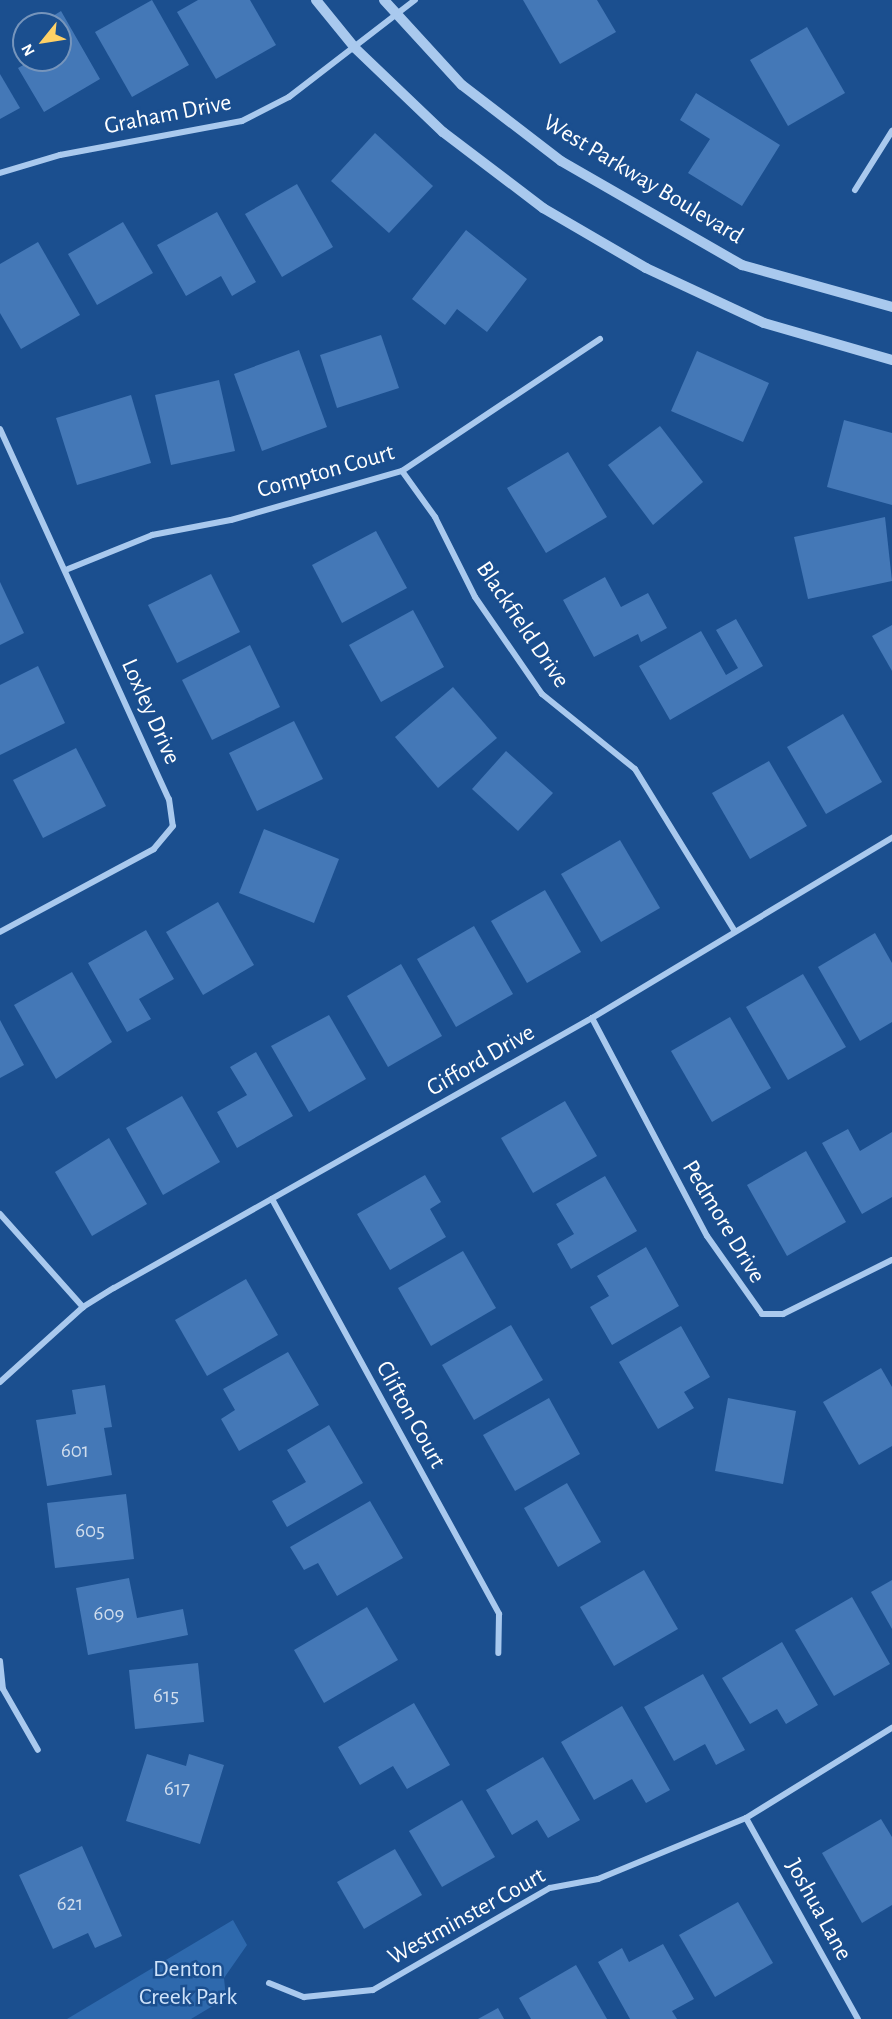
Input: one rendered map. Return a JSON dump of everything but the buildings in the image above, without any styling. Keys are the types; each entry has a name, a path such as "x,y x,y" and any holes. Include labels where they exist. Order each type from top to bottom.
{"street":[{"path":"315,0 355,48 443,132 543,208 646,267 764,322 892,360"},
{"name":"West Parkway Boulevard","path":"384,0 396,18 462,85 561,161 742,265 892,307"},
{"name":"Graham Drive","path":"0,173 60,155 242,121 289,97 396,18 415,0"},
{"path":"855,190 892,131"},
{"name":"Compton Court","path":"68,569 152,535 231,520 402,471 600,339"},
{"name":"Loxley Drive","path":"0,429 68,569 169,799 173,826 154,849 0,932"},
{"name":"Blackfield Drive","path":"402,471 435,517 475,597 542,694 635,769 734,930"},
{"name":"Gifford Drive","path":"0,1382 83,1307 592,1018 734,930 892,838"},
{"name":"Pedmore Drive","path":"592,1018 707,1236 762,1314 783,1314 892,1260"},
{"name":"Clifton Court","path":"272,1199 499,1614 498,1653"},
{"path":"0,1214 83,1307"},
{"path":"0,1661 3,1689 38,1750"},
{"name":"Westminster Court","path":"269,1983 304,1997 373,1990 550,1888 597,1880 746,1818 892,1728"},
{"name":"Joshua Lane","path":"746,1818 858,2019"}],"green space":[{"name":"Denton Creek Park","path":"233,1920 247,1945 224,1978 226,1998 191,2019 67,2019"}]}
